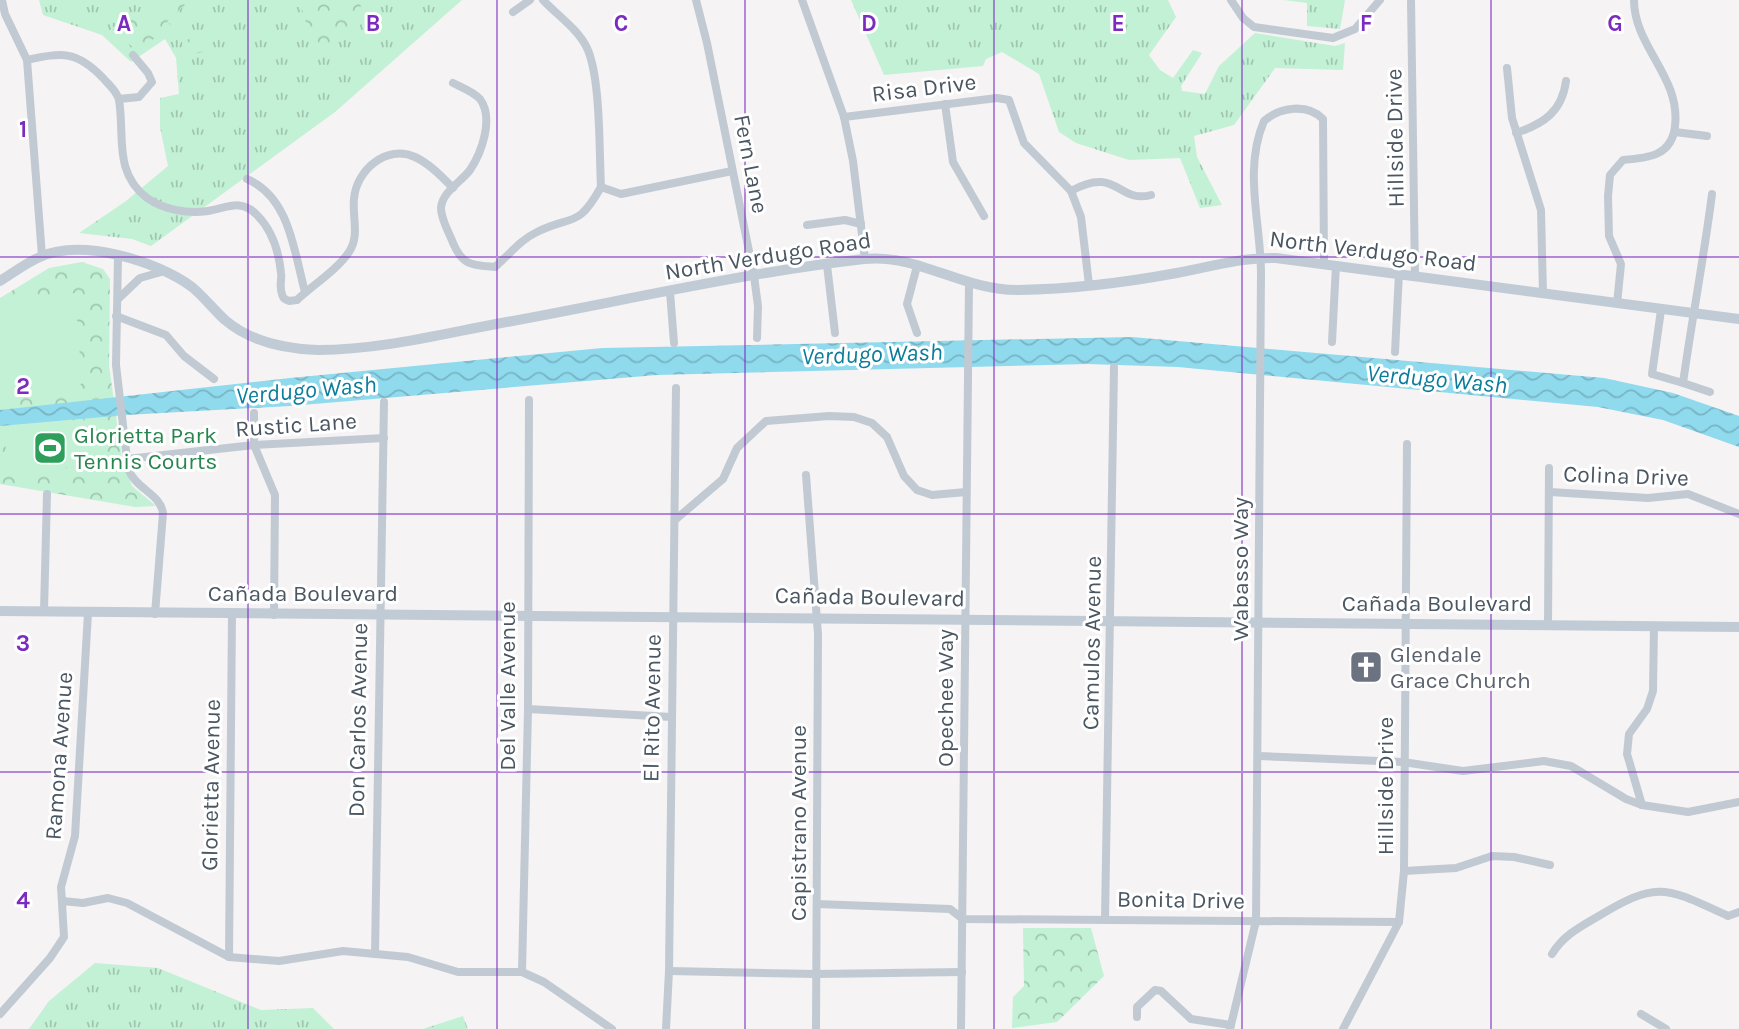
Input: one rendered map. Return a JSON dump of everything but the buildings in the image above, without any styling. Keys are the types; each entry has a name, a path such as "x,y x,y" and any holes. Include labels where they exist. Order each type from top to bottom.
{"main road":[{"name":"North Verdugo Road","path":"0,281 42,256 76,251 118,256 165,271 194,288 227,321 245,334 265,342 304,349 344,349 407,341 754,276 865,259 895,259 969,284 1017,290 1158,277 1261,258 1330,264 1739,319"},
{"name":"Cañada Boulevard","path":"0,611 1739,627"}],"street":[{"path":"2,0 5,14 27,60 42,256"},
{"path":"513,12 530,0"},
{"path":"453,83 479,97 486,111 486,130 471,168 446,195 441,206 442,218 460,258 474,265 495,267 521,241 537,231 573,222 584,212 601,187 593,67 580,38 543,0"},
{"name":"Fern Lane","path":"696,0 754,276 758,306 757,338"},
{"path":"802,0 844,117 865,259"},
{"path":"1231,0 1243,18 1254,27 1328,37 1341,36 1355,29 1374,2"},
{"name":"Hillside Drive","path":"1411,0 1415,276"},
{"path":"1617,304 1621,264 1609,236 1610,175 1623,160 1646,159 1659,154 1675,132 1677,112 1671,86 1647,45 1634,0"},
{"path":"27,60 55,54 83,60 115,90 119,99 120,152 138,190 149,200 179,211 208,211 229,204 251,209 263,223 275,245 283,297 292,301 349,252 355,237 354,197 359,180 371,164 392,153 407,154 433,169 453,188"},
{"path":"119,99 139,97 152,82 133,55"},
{"path":"1507,68 1516,133 1541,210 1543,294"},
{"path":"1516,133 1539,125 1556,110 1564,95 1566,81"},
{"name":"Risa Drive","path":"844,117 997,98 1009,100 1024,142 1071,191"},
{"path":"945,104 953,162 984,216"},
{"name":"Wabasso Way","path":"1230,1027 1256,921 1261,258 1254,192 1255,153 1264,121 1273,113 1282,110 1309,110 1323,119 1330,264"},
{"path":"1675,132 1707,136"},
{"path":"601,187 621,194 732,171"},
{"path":"247,179 271,193 280,208 305,292"},
{"path":"1089,285 1081,217 1071,191 1090,181 1103,181 1141,198 1151,195"},
{"path":"1683,383 1712,194"},
{"path":"807,225 845,220 860,213"},
{"path":"845,220 861,224"},
{"path":"118,256 118,396 127,459 135,482 162,506 155,614"},
{"path":"1330,264 1332,342"},
{"path":"827,265 835,333"},
{"path":"917,266 907,304 917,333"},
{"path":"117,302 123,291 140,278 165,271"},
{"path":"1395,352 1399,273"},
{"name":"Opechee Way","path":"961,1029 969,284"},
{"path":"670,292 674,342"},
{"path":"1661,310 1652,374 1710,392"},
{"path":"116,316 166,335 184,356 214,379"},
{"name":"Camulos Avenue","path":"1105,919 1112,620 1114,367"},
{"name":"El Rito Avenue","path":"666,1029 676,388"},
{"name":"Del Valle Avenue","path":"522,972 528,709 528,400"},
{"name":"Don Carlos Avenue","path":"375,954 378,613 384,402"},
{"path":"254,413 254,445 275,495 274,615"},
{"path":"675,520 723,479 737,448 766,421 829,416 854,417 872,423 887,437 904,476 917,490 932,495 966,492"},
{"name":"Rustic Lane","path":"127,459 254,445 384,438"},
{"name":"Hillside Drive","path":"1343,1029 1399,922 1404,871 1407,444"},
{"path":"1549,468 1549,625"},
{"name":"Capistrano Avenue","path":"806,475 814,547 816,618 816,1029"},
{"name":"Colina Drive","path":"1550,492 1648,498 1688,494 1739,514"},
{"path":"44,611 47,494"},
{"name":"Ramona Avenue","path":"0,1014 50,958 64,937 61,887 75,836 88,613"},
{"name":"Glorietta Avenue","path":"229,957 232,613"},
{"path":"1642,805 1627,754 1629,734 1647,709 1653,693 1654,626"},
{"path":"528,709 671,717"},
{"path":"1259,757 1403,762 1463,771 1544,761 1571,766 1626,799 1642,805 1688,812 1739,802"},
{"path":"1404,871 1456,868 1492,856 1514,857 1550,865"},
{"path":"1552,954 1562,937 1644,892 1665,891 1728,916 1739,912"},
{"path":"62,901 83,904 108,898 127,903 229,957 279,961 343,951 408,957 458,972 522,972 544,982 612,1029"},
{"name":"Bonita Drive","path":"817,904 950,909 963,919 1399,922"},
{"path":"669,971 816,974 962,972"},
{"path":"1137,1017 1137,1007 1155,990 1161,991 1191,1019 1230,1027"},
{"path":"1641,1014 1666,1029"}],"green space":[{"path":"39,0 462,0 335,112 151,246 132,239 79,233 126,201 168,166 160,127 160,98 179,94 176,58 165,39 131,62 102,35 43,15"},
{"path":"172,0 190,0 167,22 171,24 138,52 112,28 136,11 161,20"},
{"path":"299,0 358,0 366,17 318,60"},
{"path":"851,0 1168,0 1176,17 1149,55 1160,70 1173,78 1193,50 1202,53 1181,86 1182,91 1205,94 1219,66 1255,33 1335,46 1345,43 1343,70 1275,68 1234,125 1194,136 1197,157 1222,205 1200,208 1180,158 1129,160 1076,143 1059,132 1039,74 1002,52 986,59 983,66 884,75"},
{"path":"1284,0 1345,0 1340,29 1307,26 1307,3"},
{"path":"206,32 215,48 185,57 182,42"},
{"path":"82,262 103,269 110,279 109,365 122,459 132,486 156,506 135,507 0,484 0,298 49,268"},
{"path":"75,293 82,383 73,391 0,395 0,314 20,302"},
{"name":"Glorietta Park Tennis Courts","path":"92,423 96,465 8,472 4,431"},
{"path":"1023,928 1091,928 1104,976 1057,1022 1012,1028 1013,997 1024,986"},
{"path":"95,963 158,968 261,1010 313,1008 334,1029 29,1029 49,1001"},
{"path":"463,1016 468,1029 423,1029"}],"water":[{"name":"Verdugo Wash","path":"1132,337 1604,378 1673,393 1739,416 1739,447 1663,420 1598,407 1178,367 1088,364 657,375 290,406 126,415 0,426 0,410 290,378 602,348"}],"place":[{"name":"Glorietta Park Tennis Courts","path":"50,448"},
{"name":"Glendale Grace Church","path":"1366,667"}]}
